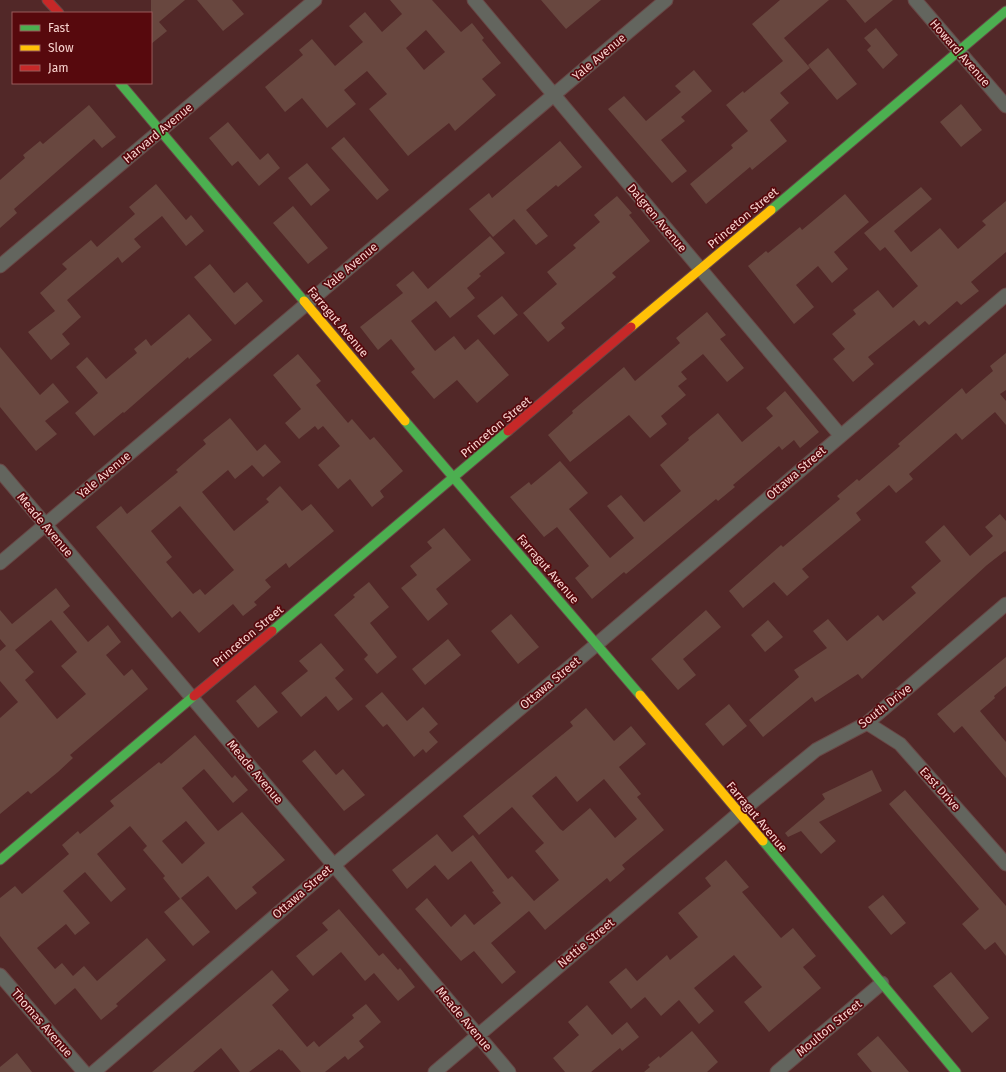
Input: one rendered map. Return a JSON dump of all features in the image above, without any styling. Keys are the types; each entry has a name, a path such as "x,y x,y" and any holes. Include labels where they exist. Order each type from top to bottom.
{"street":[{"path":"47,0 57,12"},
{"name":"Harvard Avenue","path":"0,266 315,0"},
{"name":"Dalgren Avenue","path":"474,0 840,435"},
{"name":"Yale Avenue","path":"0,563 666,0"},
{"name":"Howard Avenue","path":"915,0 1006,106"},
{"name":"Princeton Street","path":"0,860 1006,11"},
{"name":"Farragut Avenue","path":"121,84 306,304 597,644 738,814 956,1072"},
{"name":"Ottawa Street","path":"94,1072 334,865 597,644 1006,294"},
{"name":"Meade Avenue","path":"0,471 509,1072"},
{"name":"South Drive","path":"738,814 816,750 868,723 1006,604"},
{"name":"East Drive","path":"868,723 900,744 1006,864"},
{"name":"Nettie Street","path":"435,1072 738,814"},
{"name":"Thomas Avenue","path":"0,975 84,1072"},
{"name":"Moulton Street","path":"777,1072 882,983"}],"building":[{"path":"151,0 185,0 159,22 167,31 152,43"},
{"path":"197,0 232,0 244,14 223,31"},
{"path":"390,0 432,0 461,32 472,23 484,38 482,40 501,63 482,79 496,95 455,131 449,123 408,156 369,109 387,94 367,71 344,90 356,104 327,128 302,98 285,112 265,87 303,55 299,50 312,39 335,66 363,42 349,26 365,12 382,32 402,14","holes":["426,30 445,52 424,70 406,48"]},
{"path":"541,0 601,0 566,29"},
{"path":"780,0 829,0 784,38 810,68 780,93 789,103 770,120 787,141 752,170 750,167 706,204 690,184 733,148 731,145 748,131 726,105 743,91 744,93 783,61 752,24"},
{"path":"846,0 893,0 865,23"},
{"path":"876,28 898,55 883,69 867,50 871,46 864,38"},
{"path":"828,48 857,84 837,100 808,65"},
{"path":"694,70 712,91 681,117 685,121 661,140 687,171 672,183 608,109 624,96 646,121 681,92 675,86"},
{"path":"961,104 982,130 961,147 940,122"},
{"path":"89,105 116,137 102,148 94,139 14,209 17,213 0,228 0,180 25,158 23,155 40,141 43,144"},
{"path":"228,122 260,160 268,153 280,168 259,186 238,161 232,166 209,138"},
{"path":"344,137 389,190 377,200 331,148"},
{"path":"560,141 582,167 558,187 556,185 526,210 548,236 536,245 514,219 493,237 469,209 489,193 492,198"},
{"path":"307,163 330,190 311,206 288,178"},
{"path":"156,184 186,220 191,215 204,231 186,246 162,216 134,239 141,247 122,263 118,257 67,300 81,317 62,334 70,344 51,360 28,332 55,311 40,293 67,269 62,264 91,240 97,247 135,214 129,207"},
{"path":"921,187 932,199 894,231 911,252 940,228 958,249 986,225 982,221 1006,201 1006,252 971,282 979,291 961,305 957,301 929,325 925,321 919,326 914,320 868,357 874,364 853,382 833,359 845,349 832,334 856,314 853,310 878,290 893,308 918,286 885,247 880,251 864,233"},
{"path":"845,194 869,222 834,252 848,269 832,283 818,266 796,285 814,307 794,324 748,266 766,251 768,253 800,227 802,230"},
{"path":"617,196 632,213 629,215 650,241 612,273 616,277 561,323 565,328 548,342 523,313 557,284 547,272 576,248 573,245 600,222 594,215"},
{"path":"293,206 328,248 308,264 273,223"},
{"path":"490,236 505,253 479,274 481,276 467,288 475,298 450,318 436,301 411,321 435,351 454,336 465,350 478,339 509,375 477,403 457,380 434,399 411,372 415,369 391,339 378,350 360,327 403,293 396,285 413,271 428,289"},
{"path":"210,264 234,293 247,282 263,301 235,325 194,277"},
{"path":"502,296 518,315 494,335 477,316"},
{"path":"707,312 726,335 720,339 744,368 727,382 703,354 681,372 687,379 678,386 686,395 661,416 667,424 650,438 629,415 570,462 548,435 573,413 572,411 624,367 635,381 680,343 676,338"},
{"path":"189,314 212,340 189,359 188,357 124,413 123,412 94,436 75,413 98,393 76,367 87,357 106,379 137,353 134,349 146,339 151,346"},
{"path":"0,347 40,395 53,383 69,402 45,421 57,434 36,451 0,407"},
{"path":"1006,353 1006,390 1000,394 1006,401 1006,425 995,412 962,440 956,433 909,474 913,479 896,493 889,485 856,513 861,520 802,569 809,577 787,596 774,582 743,608 729,591 781,545 783,547 840,499 837,496 857,479 859,481 900,446 898,444 962,388 966,394 993,371 990,366"},
{"path":"298,354 321,381 316,385 348,423 352,419 370,440 374,437 403,471 380,491 384,497 372,507 350,479 338,489 318,465 340,446 323,426 318,430 315,426 299,439 285,423 301,409 273,375"},
{"path":"785,391 819,432 800,448 794,440 782,450 779,446 733,485 735,487 718,501 716,499 626,574 624,572 592,599 575,578 589,566 557,527 544,537 510,497 529,482 531,485 560,461 588,493 569,509 610,558 634,538 607,506 621,495 644,522 681,491 660,465 689,440 688,438 718,413 742,442 773,416 766,408"},
{"path":"230,418 257,451 265,444 281,462 263,477 252,465 235,479 228,470 202,492 234,531 269,502 266,499 280,486 302,511 311,504 334,531 289,568 286,563 265,580 271,587 254,602 257,605 243,616 233,604 199,633 180,611 172,618 96,527 121,506 127,514 178,472 176,470 206,444 203,440","holes":["180,506 234,570 205,595 200,589 193,594 166,562 172,557 151,531"]},
{"path":"1000,514 1006,521 1006,552 1005,551 987,565 862,679 858,674 815,702 812,697 763,737 749,720 799,677 794,670 827,648 813,631 828,619 847,641 878,615 883,621 916,593 911,587 941,561 925,542 944,525 970,556 993,536 985,527"},
{"path":"444,528 471,560 436,589 448,604 428,621 401,588 417,575 410,566 432,548 427,542"},
{"path":"369,582 389,607 370,623 397,657 377,674 364,659 368,655 334,615 355,597 353,595"},
{"path":"56,588 70,606 63,612 88,642 108,625 121,642 106,655 124,676 132,669 148,689 70,755 73,758 58,772 31,794 28,791 0,814 0,718 18,702 0,681 0,651 6,646 0,639 0,610 12,624","holes":["51,620 77,652 61,666 86,694 57,719 25,680 34,672 15,650"]},
{"path":"706,610 721,627 683,659 696,675 678,690 651,659"},
{"path":"511,614 539,647 518,664 491,631"},
{"path":"768,620 783,637 765,652 751,635"},
{"path":"448,639 461,655 425,685 412,669"},
{"path":"321,643 344,670 335,678 353,699 338,711 326,696 301,717 281,693 308,671 299,661"},
{"path":"1006,657 1006,686 980,711 1006,742 1006,778 962,726 954,733 937,714"},
{"path":"255,685 278,712 258,728 236,701"},
{"path":"382,692 407,721 423,707 438,724 429,732 438,742 426,753 423,749 414,757 387,724 383,727 365,706"},
{"path":"729,704 747,726 723,746 705,724"},
{"path":"586,708 614,741 631,726 646,744 619,767 641,794 637,797 664,830 622,865 625,869 610,882 607,878 545,930 529,911 491,943 516,972 502,984 474,951 461,961 415,909 427,898 451,927 465,914 474,925 501,903 492,892 494,891 471,861 448,880 435,865 407,889 392,870 437,834 452,852 473,835 508,879 512,876 534,901 559,880 535,851 544,843 512,807 479,835 463,816 573,726 570,722","holes":["556,776 577,802 604,779 637,819 615,838 590,808 563,831 532,796"]},
{"path":"195,735 232,778 235,775 248,790 233,803 204,769 182,788 218,831 242,812 285,860 252,887 257,893 236,910 208,876 181,898 210,932 193,946 164,912 180,899 163,878 165,876 143,850 147,846 130,826 97,854 126,889 111,902 85,872 63,891 90,923 75,935 66,924 37,948 55,969 62,963 73,976 84,966 97,981 147,938 166,960 116,1004 118,1006 101,1020 75,988 55,1005 0,936 0,898 15,886 22,894 69,854 62,845 78,831 80,834 114,806 110,801 159,762 161,764","holes":["186,821 205,843 182,864 162,841"]},
{"path":"315,750 336,775 343,769 365,795 344,811 302,761"},
{"path":"872,770 882,791 819,822 836,841 821,854 801,831 788,837 785,833 825,799 822,794"},
{"path":"905,790 1006,906 1006,956 995,942 985,950 962,924 979,909 889,804"},
{"path":"726,860 749,887 742,892 781,938 793,928 816,956 803,967 821,988 769,1032 744,1002 762,987 734,955 694,988 714,1011 699,1024 679,1000 661,1016 645,997 631,1009 609,982 626,968 637,981 667,955 670,960 698,937 678,913 711,886 705,878"},
{"path":"883,895 906,923 891,935 868,907"},
{"path":"339,909 379,956 383,953 398,970 400,968 415,987 398,1001 374,973 365,981 341,952 313,976 296,956 328,930 322,923"},
{"path":"272,970 289,990 272,1005 307,1047 314,1041 319,1047 354,1018 352,1015 366,1004 381,1022 359,1041 364,1047 348,1060 345,1056 325,1072 301,1072 282,1050 281,1051 279,1049 249,1072 240,1072 221,1048 193,1072 152,1072"},
{"path":"951,972 989,1018 972,1033 933,986"},
{"path":"587,1005 612,1035 627,1022 639,1037 622,1051 620,1048 591,1072 565,1072 553,1058 579,1035 568,1022"},
{"path":"692,1031 718,1062 707,1072 644,1072 650,1067 648,1065 659,1056 660,1058"},
{"path":"878,1036 909,1072 872,1072 857,1054"},
{"path":"17,1053 32,1072 0,1072 0,1067"}],"traffic: fast":[{"path":"771,210 1006,11"},
{"path":"121,84 304,301"},
{"path":"405,421 640,695"},
{"path":"272,631 508,431"},
{"path":"0,860 194,696"},
{"path":"763,841 956,1072"}],"traffic: slow":[{"path":"631,327 771,210"},
{"path":"304,301 405,421"},
{"path":"640,695 763,841"}],"traffic: jam":[{"path":"47,0 58,12"},
{"path":"508,431 631,327"},
{"path":"194,696 272,631"}]}
